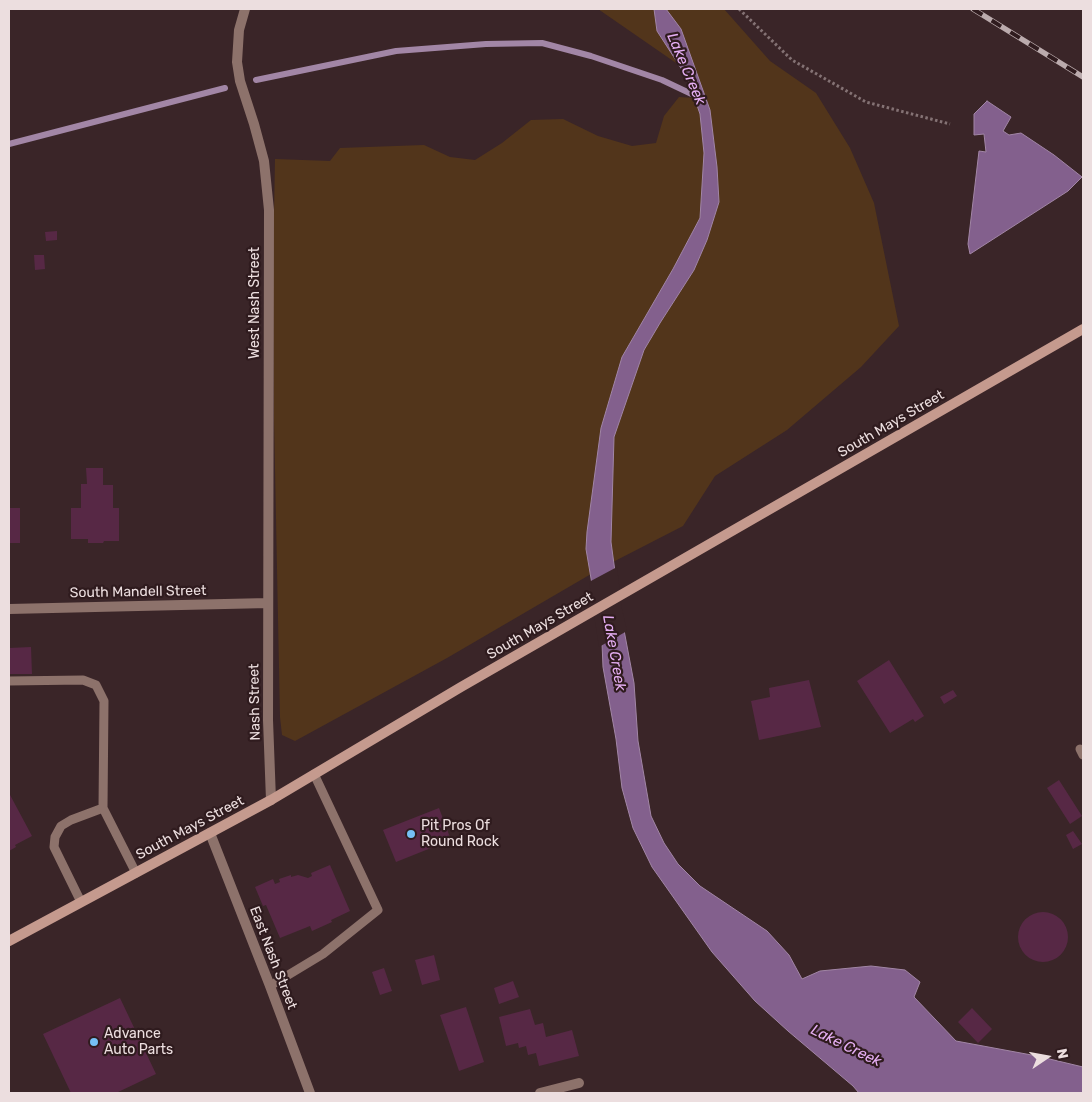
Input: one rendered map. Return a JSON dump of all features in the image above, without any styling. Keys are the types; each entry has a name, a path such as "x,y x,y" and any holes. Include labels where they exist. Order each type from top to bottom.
{"main road":[{"name":"South Mays Street","path":"9,942 271,800 461,687 1083,329"}],"street":[{"name":"West Nash Street","path":"245,9 239,30 238,72 264,162 269,210 268,603"},
{"name":"South Mandell Street","path":"9,609 268,603"},
{"name":"Nash Street","path":"268,603 268,720 271,800"},
{"name":"East Nash Street","path":"210,833 310,1093"},
{"path":"540,1093 579,1083"}],"lane":[{"path":"9,681 83,680 96,684 104,701 103,808 136,873"},
{"path":"270,986 323,954 378,910 314,774"},
{"path":"81,902 54,847 55,837 61,826 71,820 103,808"}],"path":[{"path":"739,9 792,60 866,102 950,124"}],"shaded area":[{"path":"598,9 654,9 657,31 679,65"},
{"path":"666,9 724,9 770,61 816,93 850,148 874,203 899,326 861,367 787,430 715,476 683,526 613,562 611,542 614,437 644,350 694,270 707,240 719,202 710,110 681,29"},
{"path":"679,97 695,98 700,114 704,153 700,218 622,357 601,428 587,532 586,549 591,574 447,658 295,741 282,735 280,717 274,419 273,272 275,159 330,161 340,148 424,145 450,157 475,160 502,143 531,120 563,119 598,136 632,146 656,143 664,116"}],"water":[{"name":"Lake Creek","path":"654,9 666,9 681,29 710,110 719,202 707,240 694,270 644,350 614,437 611,542 620,609 634,683 638,741 651,816 664,843 678,864 700,886 767,931 789,955 802,979 820,971 871,966 905,970 920,982 914,997 956,1041 1037,1056 1083,1067 1083,1093 859,1093 755,1001 712,952 652,867 633,828 622,788 616,739 603,667 602,643 586,549 601,428 622,357 700,218 704,153 700,114 688,79 657,31"},
{"path":"987,101 1011,117 1003,131 1009,135 1021,133 1082,177 1068,191 970,254 968,244 979,151 986,152 984,134 974,135 974,114"}],"pier":[{"path":"617,567 622,609 627,631 599,647 589,582"}],"building":[{"path":"57,231 57,240 46,241 45,232"},
{"path":"34,255 44,255 45,269 35,270"},
{"path":"86,468 103,468 103,485 113,485 113,508 119,508 119,541 88,543 88,539 71,539 71,508 81,508 81,484 87,484"},
{"path":"9,508 20,508 20,543 9,543"},
{"path":"31,647 32,674 9,674 9,648"},
{"path":"889,660 924,716 915,722 913,719 890,733 857,681"},
{"path":"809,680 821,727 759,740 751,701 770,697 769,688"},
{"path":"953,690 957,696 944,704 940,697"},
{"path":"1059,780 1082,816 1070,824 1047,788"},
{"path":"9,793 32,836 15,845 16,847 9,851"},
{"path":"439,808 451,840 396,862 383,830"},
{"path":"1073,831 1082,844 1073,849 1066,835"},
{"path":"330,865 350,911 312,931 310,926 280,938 266,905 263,906 255,887 273,879 275,884 280,882 279,879 291,875 291,877 298,875 308,878 312,876 311,873"},
{"path":"1048,912 1061,919 1067,927 1067,947 1061,955 1053,961 1038,962 1025,955 1019,947 1018,932 1025,919 1033,913"},
{"path":"434,955 440,980 422,985 415,960"},
{"path":"384,968 392,991 380,995 372,972"},
{"path":"513,981 519,997 499,1004 494,988"},
{"name":"Advance Auto Parts","path":"120,998 156,1074 116,1093 71,1093 43,1034"},
{"path":"466,1007 484,1062 459,1071 440,1015"},
{"path":"972,1008 992,1029 978,1043 958,1022"},
{"path":"530,1009 535,1025 543,1023 546,1037 572,1030 579,1056 539,1066 536,1053 528,1055 526,1046 519,1048 518,1043 506,1046 499,1017"}],"waterway":[{"name":"Lake Creek","path":"256,80 396,51 486,44 542,43 591,56 662,80 700,98"},
{"path":"9,144 225,88"}],"railway":[{"path":"973,9 1083,77"}],"place":[{"name":"Pit Pros Of Round Rock","path":"411,834"},
{"name":"Advance Auto Parts","path":"94,1042"}]}
